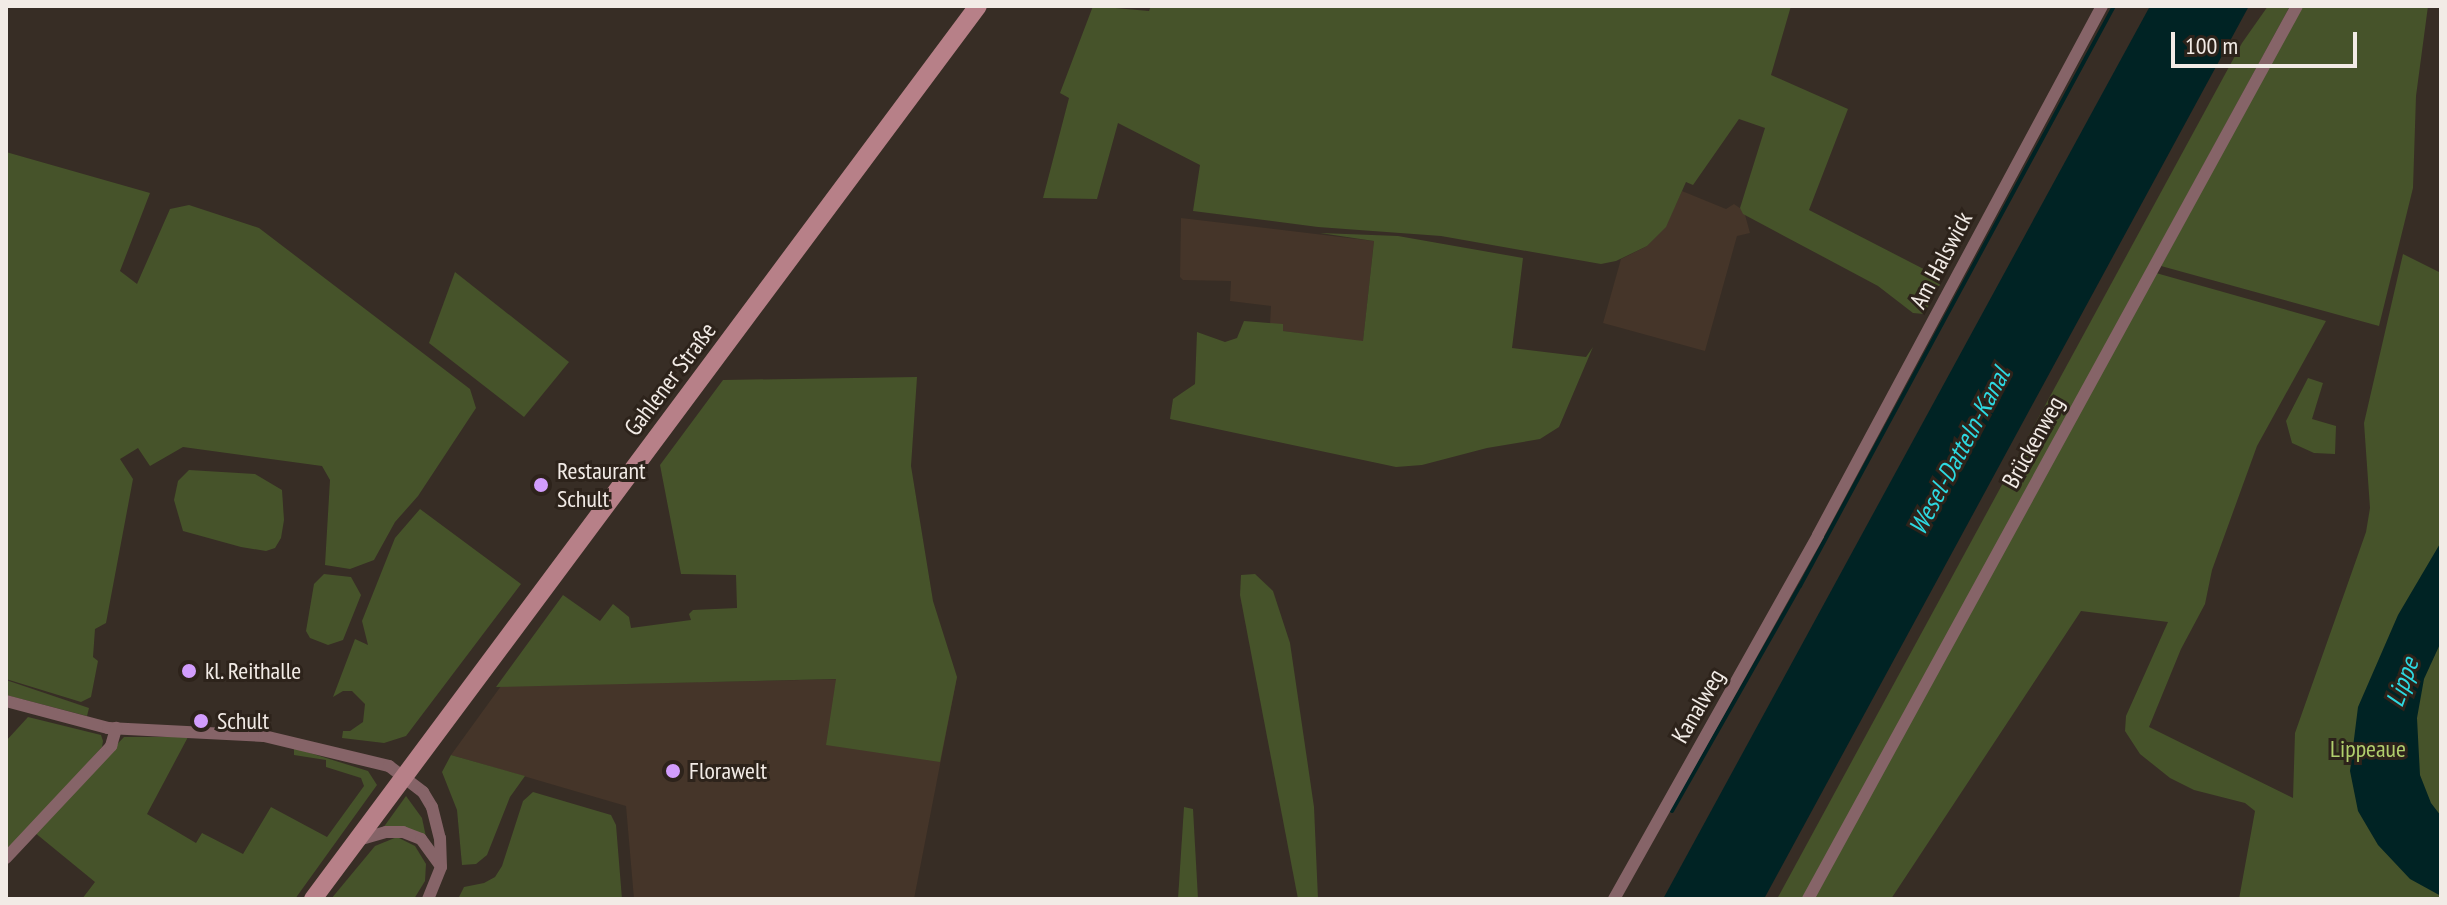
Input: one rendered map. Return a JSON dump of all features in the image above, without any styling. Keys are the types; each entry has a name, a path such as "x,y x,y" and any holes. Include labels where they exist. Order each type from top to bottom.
{"main road":[{"name":"Gahlener Straße","path":"313,899 978,6"}],"street":[{"name":"Am Halswick","path":"1818,535 2102,6"},
{"name":"Brückenweg","path":"1808,899 2297,6"},
{"name":"Kanalweg","path":"1614,899 1818,535"},
{"path":"6,701 30,710 116,728 264,736 362,757 389,766 423,792 432,807 440,838 441,867 428,899"},
{"path":"6,858 111,746 116,728"},
{"path":"357,840 386,832 403,832 421,839 441,867"}],"shaded area":[{"path":"1682,191 1726,209 1734,204 1744,211 1750,233 1737,236 1705,351 1603,323 1621,259 1647,246 1665,227"},
{"path":"1181,218 1374,241 1363,342 1283,331 1282,325 1270,324 1271,306 1230,301 1231,281 1183,280 1180,277"},
{"path":"957,677 914,899 634,899 626,806 451,755 501,686"}],"green space":[{"path":"1093,6 1149,11 1151,6 1791,6 1771,75 1848,109 1809,210 1943,279 1924,314 1913,313 1878,286 1743,214 1740,208 1765,128 1739,119 1693,185 1686,182 1666,227 1647,246 1616,261 1601,264 1441,236 1318,227 1193,211 1200,165 1118,123 1097,199 1043,198 1069,98 1060,93"},
{"path":"2268,6 2290,6 1804,899 1777,899 2242,43"},
{"path":"2302,6 2428,6 2416,96 2413,188 2379,326 2161,266"},
{"path":"6,152 150,193 120,271 137,284 170,209 189,205 259,228 470,389 476,408 418,496 395,522 374,560 350,569 325,565 330,480 322,466 183,447 150,466 138,448 120,459 133,479 106,623 95,629 93,657 98,661 91,697 81,702 6,679"},
{"path":"1320,233 1398,236 1523,258 1512,348 1586,357 1593,347 1559,427 1540,439 1487,448 1422,465 1396,467 1170,419 1173,399 1195,384 1197,332 1225,342 1237,338 1244,321 1283,324 1283,331 1363,341 1374,241"},
{"name":"Lippeaue","path":"2403,254 2441,273 2441,899 2239,899 2255,811 2245,803 2194,790 2170,778 2140,754 2125,731 2126,716 2168,622 2081,611 1891,899 1814,899 2156,273 2326,321 2257,446 2212,570 2205,604 2181,649 2149,727 2293,798 2295,733 2366,532 2370,508 2364,423"},
{"path":"455,272 569,362 524,417 429,343"},
{"path":"917,377 911,466 933,601 957,677 940,762 826,745 836,679 496,687 563,595 600,621 613,604 629,617 631,628 691,620 689,614 693,610 737,608 736,575 681,574 660,465 723,380"},
{"path":"2308,378 2323,383 2312,419 2336,426 2335,454 2314,453 2292,443 2286,421"},
{"path":"189,470 255,474 282,490 284,520 281,538 275,548 266,551 241,547 183,531 174,500 178,481"},
{"path":"420,509 521,584 406,736 384,743 342,738 343,731 350,731 363,722 365,704 352,691 343,691 333,697 355,639 368,645 362,621 395,538"},
{"path":"324,574 351,577 361,595 343,640 328,645 310,638 306,631 314,584"},
{"path":"1255,574 1273,591 1290,643 1314,807 1318,899 1298,899 1240,595 1241,575"},
{"path":"6,680 89,708 87,716 6,695"},
{"path":"28,717 101,735 103,741 102,747 6,854 6,741"},
{"path":"124,737 188,737 147,814 196,843 202,833 243,854 271,807 327,837 364,786 361,778 326,767 326,760 294,755 294,748 368,771 377,785 295,899 82,899 95,882 34,832"},
{"path":"451,755 525,776 510,797 487,855 476,864 462,865 457,810 442,772"},
{"path":"533,792 611,815 616,825 622,899 458,899 464,887 495,877 502,866 523,801"},
{"path":"406,796 422,818 426,837 383,828"},
{"path":"1184,807 1193,809 1198,899 1178,899"},
{"path":"397,837 415,846 426,864 425,881 414,899 331,899 375,846"}],"water":[{"name":"Wesel-Datteln-Kanal","path":"2150,6 2249,6 1764,899 1663,899"},
{"name":"Lippe","path":"2441,542 2441,642 2424,679 2417,718 2420,775 2431,803 2441,816 2441,896 2410,879 2378,845 2358,811 2350,771 2358,707 2398,615"}],"waterway":[{"path":"1672,811 1800,586 2114,6"}],"place":[{"name":"Restaurant Schult","path":"541,485"},
{"name":"kl. Reithalle","path":"189,671"},
{"name":"Schult","path":"201,721"},
{"name":"Florawelt","path":"673,771"}]}
